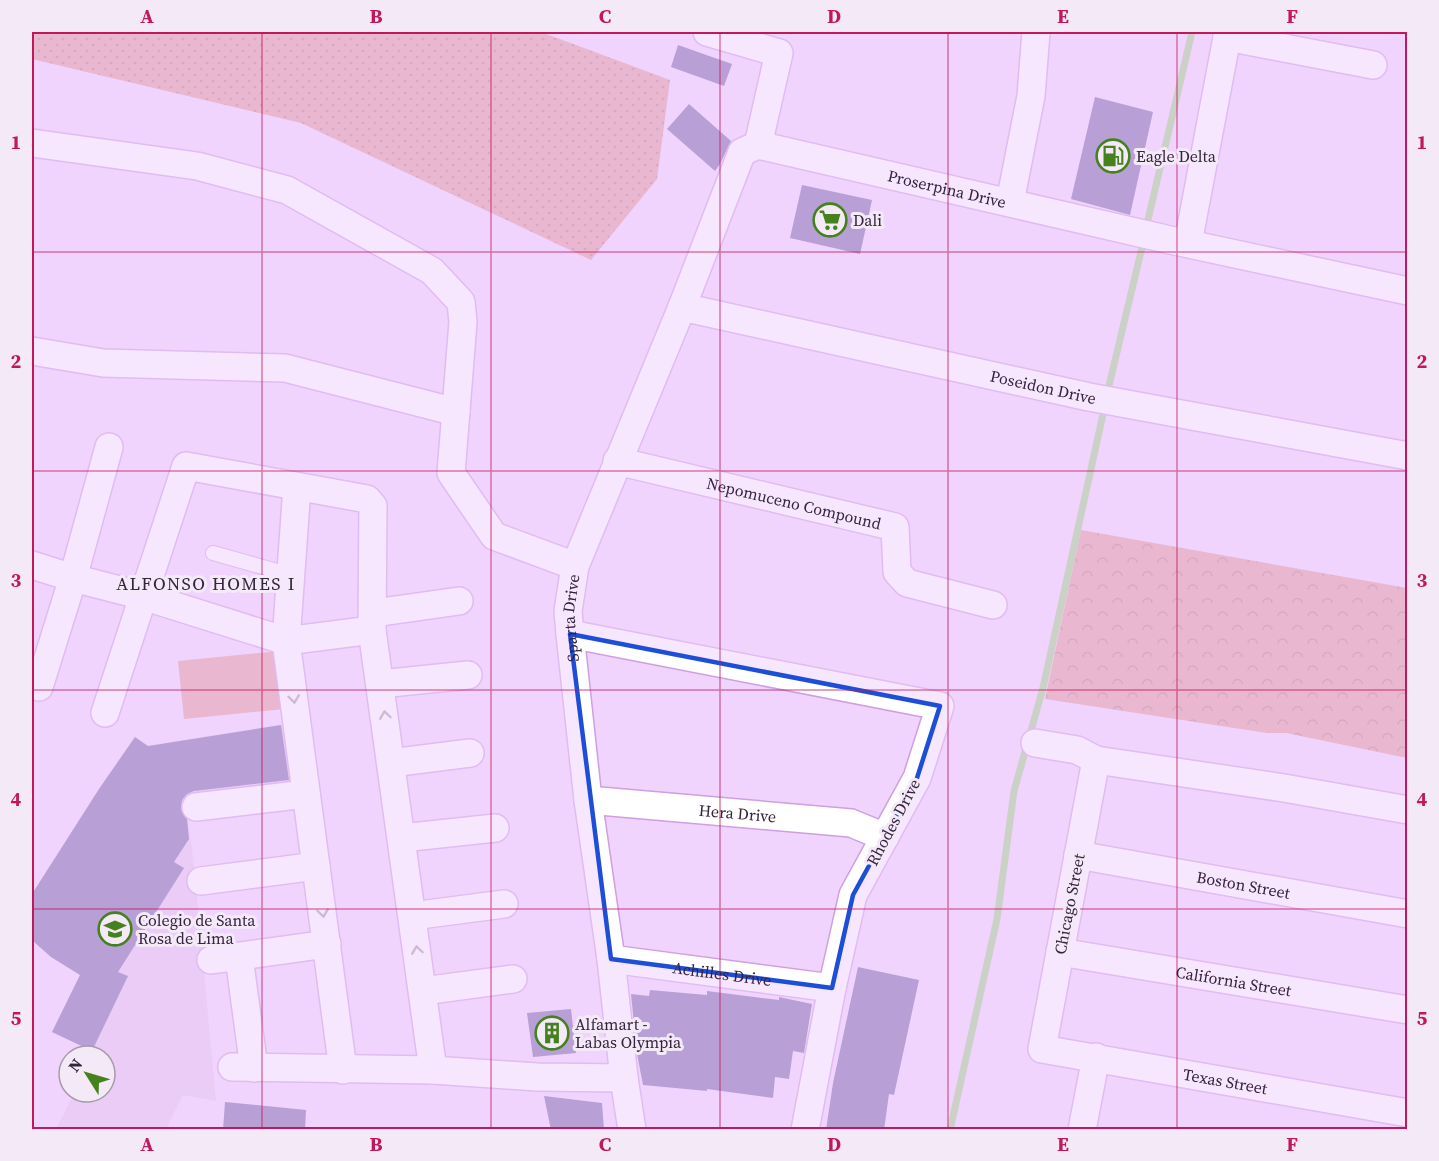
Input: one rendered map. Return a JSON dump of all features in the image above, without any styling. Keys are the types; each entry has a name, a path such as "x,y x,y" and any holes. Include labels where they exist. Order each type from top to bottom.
{"street":[{"path":"707,32 740,36 779,53 758,145"},
{"path":"1010,202 1031,96 1036,32"},
{"path":"1179,241 1227,34 1373,65"},
{"path":"32,143 197,166 287,190 432,272 461,302 463,322 452,473 494,536 575,566"},
{"name":"Proserpina Drive","path":"758,145 1407,291"},
{"name":"Sparta Drive","path":"632,1130 588,800 568,611 575,566 616,461 682,307 742,152 758,145"},
{"name":"Poseidon Drive","path":"682,307 1089,397 1407,456"},
{"path":"32,351 103,363 285,368 456,412"},
{"path":"39,687 73,578 109,447"},
{"name":"Nepomuceno Compound","path":"616,461 895,526 897,572 907,584 993,605"},
{"path":"105,713 186,466 368,499 373,506 373,621 380,684 433,1070"},
{"path":"297,487 286,641 343,1070"},
{"path":"32,565 143,596 286,641 459,601"},
{"name":"Rhodes Drive","path":"570,634 940,705 917,778 853,896 832,988 805,1130"},
{"path":"380,684 468,675"},
{"path":"1035,743 1077,750 1096,760 1284,788 1407,810"},
{"path":"391,763 470,753"},
{"name":"Chicago Street","path":"1042,1048 1096,760"},
{"path":"196,807 306,794"},
{"name":"Hera Drive","path":"588,800 851,823 885,837"},
{"path":"402,838 495,828"},
{"name":"Boston Street","path":"1078,855 1407,914"},
{"path":"201,881 316,866"},
{"path":"412,916 504,904"},
{"path":"211,960 327,944"},
{"name":"California Street","path":"1060,952 1407,1010"},
{"path":"239,957 243,1067 433,1070 537,1077 624,1078"},
{"name":"Achilles Drive","path":"611,959 832,988"},
{"path":"423,991 513,979"},
{"name":"Texas Street","path":"1042,1048 1407,1115"},
{"path":"1082,1130 1096,1057"},
{"path":"1404,1130 1407,1115"}],"lane":[{"path":"213,553 291,574"}],"highlighted area":[{"path":"570,634 940,706 917,778 853,895 832,988 611,959"}],"shaded area":[{"name":"Colegio de Santa Rosa de Lima","path":"284,724 293,791 186,805 194,866 216,1101 183,1095 166,1129 56,1129 69,1104 117,1104 117,1044 77,1044 52,1032 80,975 51,957 32,941 32,894 135,737 156,752 164,743"}],"green space":[{"path":"32,32 541,32 670,80 657,179 591,260 301,123 32,59"},
{"path":"1081,530 1407,588 1407,758 1286,733 1267,733 1045,699"},
{"path":"280,651 285,709 184,719 178,661"}],"building":[{"path":"678,45 732,64 724,86 671,67"},
{"name":"Eagle Delta","path":"1095,97 1153,112 1130,215 1071,199"},
{"path":"689,104 731,141 715,171 667,129"},
{"path":"802,185 872,200 860,254 790,238"},
{"path":"281,725 289,780 194,791 182,800 181,809 187,819 189,839 174,862 184,868 118,972 128,976 95,1044 77,1044 52,1032 80,975 51,957 32,940 32,894 135,737 148,746"},
{"path":"858,967 919,980 894,1095 889,1094 884,1130 826,1130 833,1083"},
{"path":"650,990 707,995 707,991 779,1000 779,997 812,1004 804,1053 793,1051 789,1079 775,1077 773,1098 707,1089 707,1091 643,1085 637,1054 631,994 649,996"},
{"name":"Alfamart - Labas Olympia","path":"571,1009 576,1053 533,1057 527,1013"},
{"path":"544,1096 602,1103 604,1130 551,1130"},
{"path":"225,1102 306,1110 305,1130 223,1130"}],"waterway":[{"path":"1146,228 1192,32"},
{"path":"1107,394 1144,239"},
{"path":"950,1130 997,919 1014,791 1043,688 1105,405"}],"place":[{"name":"Eagle Delta","path":"1113,156"},
{"name":"Dali","path":"830,220"},
{"name":"Colegio de Santa Rosa de Lima","path":"115,929"},
{"name":"Alfamart - Labas Olympia","path":"552,1033"}],"district":[{"name":"ALFONSO HOMES I","path":"206,583"}]}
